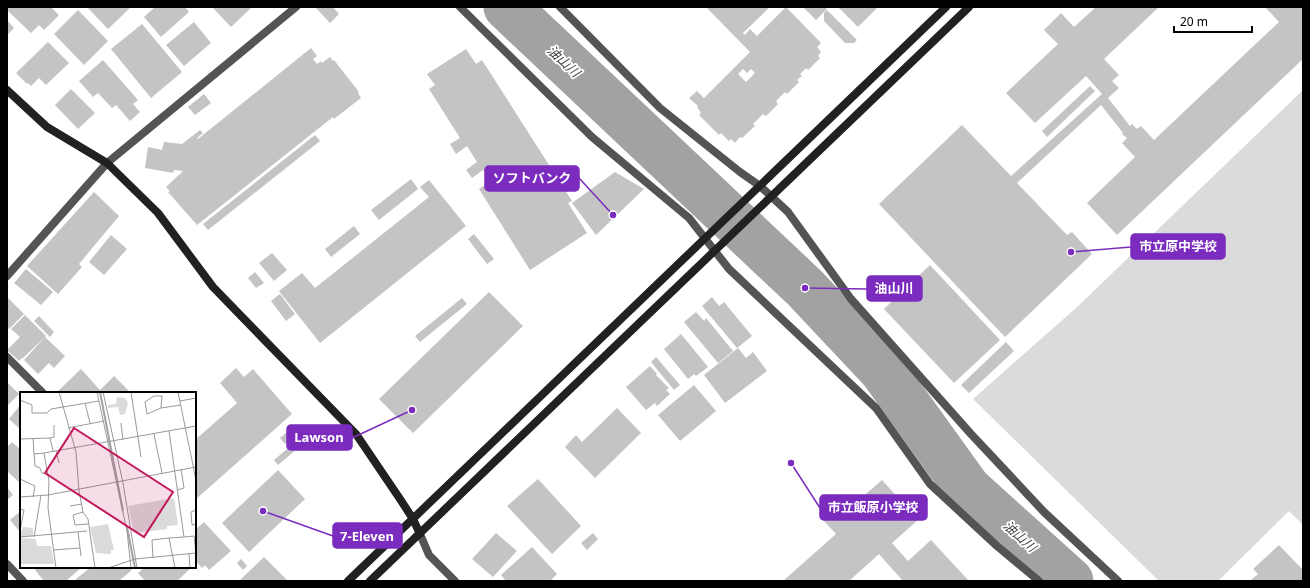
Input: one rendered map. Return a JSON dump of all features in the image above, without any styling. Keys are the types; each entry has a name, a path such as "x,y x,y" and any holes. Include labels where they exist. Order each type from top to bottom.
{"street":[{"path":"7,276 108,163 296,7"},
{"path":"460,7 592,137 689,218 729,269 876,408 930,484 997,546 1039,581"},
{"path":"560,7 660,108 740,172 760,186 788,212 851,299 971,434 1044,512 1118,581"},
{"path":"348,581 714,228 760,186 946,7"},
{"path":"370,581 969,7"},
{"path":"7,90 47,127 108,163 158,213 213,287 356,434 413,519 429,555 455,581"},
{"path":"7,357 42,392"},
{"path":"7,564 23,581"}],"shaded area":[{"path":"1303,90 1303,525 1289,511 1218,581 1159,581 973,399 1076,308"}],"building":[{"path":"10,7 51,7 59,15 44,30 39,25 31,33 7,10"},
{"path":"87,7 131,7 108,29"},
{"path":"155,7 185,7 189,12 161,37 144,17"},
{"path":"212,7 252,7 231,27"},
{"path":"315,7 333,7 339,14 330,23"},
{"path":"706,7 770,7 743,33 745,35 750,29 757,36 786,7 821,43 817,47 821,52 818,56 820,58 808,70 806,68 800,74 802,76 797,80 799,82 787,94 785,92 776,101 778,104 766,116 763,114 753,124 755,126 742,138 740,137 735,143 731,139 729,141 721,133 719,135 699,115 701,113 697,107 698,106 689,98 697,91 704,98 750,52","holes":["743,69 747,73 751,69 755,73 746,82 738,74"]},
{"path":"803,7 825,7 827,9 816,20"},
{"path":"838,7 878,7 858,27"},
{"path":"1096,7 1159,7 1104,59 1119,75 1112,81 1119,88 1108,98 1130,126 1132,124 1137,129 1141,126 1154,140 1279,22 1265,7 1303,7 1303,59 1117,235 1087,203 1135,157 1122,143 1127,138 1122,134 1123,133 1101,105 1017,183 1067,235 1072,232 1092,254 1005,337 879,204 962,125 1011,176 1102,94 1086,76 1035,123 1006,93 1058,44 1044,30 1061,13 1074,27"},
{"path":"78,10 108,41 84,65 54,34"},
{"path":"827,10 857,40 854,43 845,43 824,21 824,13"},
{"path":"7,20 14,28 7,35"},
{"path":"194,22 211,43 184,66 166,45"},
{"path":"142,24 182,72 151,98 111,49"},
{"path":"48,42 69,63 46,85 39,78 31,86 16,73"},
{"path":"311,48 317,56 313,59 317,64 321,61 322,63 330,57 333,61 334,60 359,92 358,93 361,98 334,119 333,117 197,225 168,192 170,191 166,187 183,171 174,170 173,173 145,168 148,147 162,150 164,142 182,144 200,130 203,133 197,138 198,139"},
{"path":"466,49 476,64 482,60 572,201 568,203 587,233 530,270 479,189 490,182 483,170 472,178 466,170 477,162 467,146 456,154 450,144 460,138 429,89 435,85 427,74"},
{"path":"103,60 138,100 133,104 140,112 130,121 116,105 112,108 98,93 93,97 79,81"},
{"path":"1090,86 1095,91 1047,137 1042,131"},
{"path":"71,89 95,113 78,129 55,105"},
{"path":"204,94 211,103 195,115 188,107"},
{"path":"315,135 320,141 208,230 203,224"},
{"path":"615,172 644,189 596,235 572,203"},
{"path":"411,179 418,189 379,220 371,210"},
{"path":"429,180 466,226 320,343 279,291 302,273 315,288 429,197 420,187"},
{"path":"94,192 119,216 79,264 82,267 58,294 27,266"},
{"path":"354,226 360,234 331,257 325,249"},
{"path":"474,234 494,259 487,264 468,239"},
{"path":"111,235 127,249 104,275 89,262"},
{"path":"272,253 287,270 274,281 259,263"},
{"path":"930,265 1000,340 954,383 884,309"},
{"path":"26,269 53,292 41,305 14,283"},
{"path":"255,272 264,283 256,288 248,278"},
{"path":"489,292 523,326 413,433 379,399"},
{"path":"280,294 295,314 286,321 271,301"},
{"path":"7,297 24,314 9,329 7,327"},
{"path":"712,297 719,306 724,302 752,336 737,348 702,306"},
{"path":"462,298 467,304 420,342 415,336"},
{"path":"696,312 704,321 706,318 733,351 718,363 684,322"},
{"path":"25,315 46,336 19,361 7,350 20,337 11,329"},
{"path":"39,316 54,332 50,337 34,321"},
{"path":"681,334 708,367 696,376 694,374 688,379 664,349"},
{"path":"45,337 65,356 54,368 49,363 38,374 24,360"},
{"path":"1006,342 1014,351 969,393 961,385"},
{"path":"738,348 746,358 753,352 767,371 725,403 704,375"},
{"path":"656,357 680,385 674,390 651,362"},
{"path":"650,366 657,374 656,375 669,388 666,390 670,394 657,406 655,403 646,410 626,387"},
{"path":"236,368 244,377 253,369 292,414 196,499 196,439 237,403 220,383"},
{"path":"81,369 100,390 114,376 130,392 60,392 58,391"},
{"path":"7,382 19,394 7,406"},
{"path":"694,385 716,411 680,441 658,415"},
{"path":"20,405 20,429 9,419"},
{"path":"617,408 641,433 595,478 565,447 576,435 582,442"},
{"path":"289,430 294,435 285,444 280,438"},
{"path":"12,442 20,449 20,483 7,471 7,447"},
{"path":"293,444 297,449 278,465 274,460"},
{"path":"278,470 305,499 249,552 222,523"},
{"path":"538,479 581,526 552,554 507,506"},
{"path":"882,480 918,520 892,543 908,561 931,540 969,581 903,581 879,554 849,581 783,581 836,534 823,520 843,502 855,515 865,507 859,500"},
{"path":"7,487 13,495 7,500"},
{"path":"20,512 20,532 10,520"},
{"path":"204,522 231,551 209,570 205,565 202,568 196,561 196,529"},
{"path":"496,533 517,551 493,577 472,559"},
{"path":"593,533 598,539 587,550 581,543"},
{"path":"1279,545 1303,570 1303,581 1250,581 1258,574 1253,569"},
{"path":"532,547 557,574 550,581 506,581 501,575"},
{"path":"264,557 288,581 239,581"},
{"path":"241,559 247,566 243,570 237,563"},
{"path":"38,568 81,568 66,581 44,581 35,570"},
{"path":"90,568 129,568 132,570 120,580 121,581 77,581 76,579"},
{"path":"144,568 191,568 177,581 145,581 138,573"}],"waterway":[{"name":"油山川","path":"507,7 805,288 883,371 968,489 1070,581"}],"place":[{"name":"ソフトバンク","path":"613,215"},
{"name":"市立原中学校","path":"1071,252"},
{"name":"油山川","path":"805,288"},
{"name":"Lawson","path":"412,410"},
{"name":"市立飯原小学校","path":"791,463"},
{"name":"7-Eleven","path":"263,511"}]}
